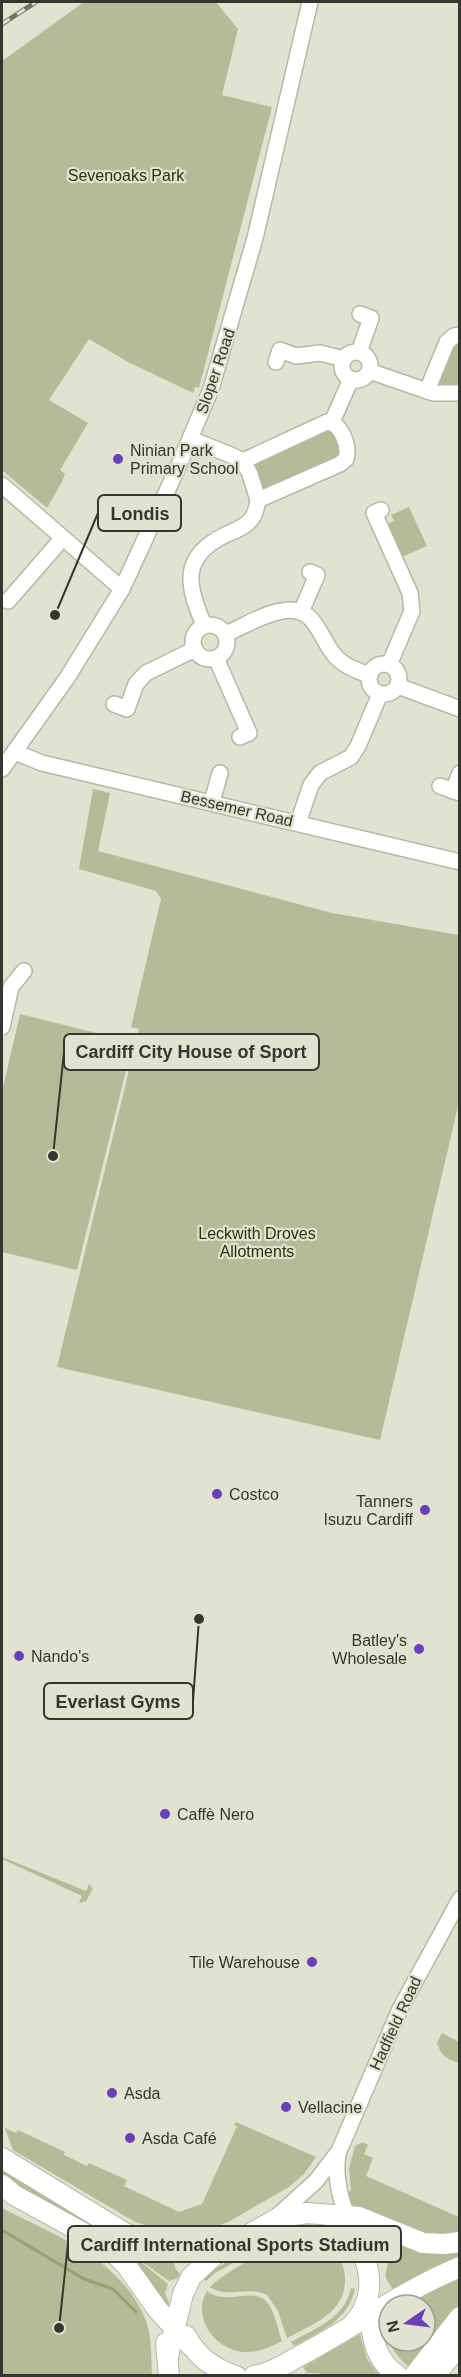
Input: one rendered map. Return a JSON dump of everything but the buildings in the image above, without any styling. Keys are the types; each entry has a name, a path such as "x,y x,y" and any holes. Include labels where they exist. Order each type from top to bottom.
{"main road":[{"path":"2,2158 123,2232 142,2240 195,2249 236,2241"},
{"path":"2,2185 14,2195 107,2246 126,2265 174,2329 207,2362 236,2376"},
{"path":"168,2355 183,2294 191,2277 209,2259 272,2221 293,2214 315,2213 363,2218 423,2243 459,2242"},
{"path":"339,2217 362,2249 369,2272 368,2305 375,2348 385,2365 399,2376"},
{"path":"254,2376 278,2371 348,2329 368,2305 400,2296 459,2267"},
{"path":"180,2308 181,2324 191,2346"},
{"path":"158,2310 170,2376"},
{"path":"414,2376 459,2317"},
{"path":"434,2376 459,2345"}],"street":[{"name":"Sloper Road","path":"2,769 67,678 122,589 191,439 211,389 255,238 310,2"},
{"path":"359,352 371,318 360,315"},
{"path":"427,391 447,342 459,335"},
{"path":"276,362 280,350 296,356 320,353 344,359"},
{"path":"359,352 368,359 369,371 360,379 351,379 344,372 342,363 350,353 359,352"},
{"path":"369,371 427,391 442,394 459,392"},
{"path":"332,423 351,379"},
{"path":"243,461 320,425 332,423 338,427 344,438 348,453 346,459 340,464 258,500"},
{"path":"191,439 243,461 250,474 258,500 252,519 247,524 214,540 195,560 190,591 204,625"},
{"path":"2,485 122,589"},
{"path":"381,510 374,513 387,524 410,593 412,611 389,665"},
{"path":"8,601 62,538"},
{"path":"301,612 317,575 310,572"},
{"path":"226,634 274,612 284,610 301,612 320,629 340,662 369,675"},
{"path":"204,625 217,625 226,634 225,652 216,658 204,658 195,649 195,634 204,625"},
{"path":"114,704 127,709 136,684 146,673 195,649"},
{"path":"216,658 249,733 240,737"},
{"path":"389,665 399,676 398,686 390,693 380,694 372,688 369,675 376,667 389,665"},
{"path":"398,686 459,709"},
{"path":"298,823 311,785 320,773 351,757 380,694"},
{"name":"Bessemer Road","path":"15,752 37,762 459,862"},
{"path":"212,802 220,773"},
{"path":"451,790 459,773"},
{"path":"2,1027 11,987 24,971"},
{"name":"Hadfield Road","path":"339,2151 395,2019 459,1899"},
{"path":"339,2151 337,2177 341,2200 339,2217"},
{"path":"272,2221 321,2176 339,2151"}],"green space":[{"name":"Sevenoaks Park","path":"84,2 216,2 238,29 222,95 272,107 199,388 195,387 193,393 128,362 89,339 49,400 88,423 60,470 65,474 47,508 2,470 2,61"},
{"path":"459,335 460,391 433,393 447,342"},
{"path":"327,422 348,453 258,500 243,461"},
{"path":"409,507 427,546 395,560 380,527 394,521 391,515"},
{"name":"Leckwith Droves Allotments","path":"93,789 110,793 98,851 332,913 459,935 459,1102 380,1440 57,1367 139,1029 131,1027 161,899 156,891 79,869"},
{"path":"20,1014 133,1042 77,1270 2,1252 2,1092"},
{"path":"2,1857 86,1891 89,1884 93,1889 86,1901 79,1903 82,1896"},
{"path":"442,2033 459,2042 459,2063 440,2051 437,2043"},
{"path":"236,2122 316,2157 304,2174 289,2187 228,2222 201,2232 172,2233 135,2222 13,2150 5,2128 16,2133 18,2130 65,2152 64,2155 87,2166 89,2163 127,2180 124,2186 179,2212 202,2204 237,2126 234,2125"},
{"path":"363,2142 368,2145 364,2154 373,2158 366,2176 459,2217 459,2236 417,2235 358,2209 352,2204 346,2192 351,2191 349,2168 355,2146"},
{"path":"2,2170 129,2247 173,2258 175,2268 180,2274 178,2278 169,2281 130,2253 168,2284 165,2293 169,2303 167,2307 165,2308 126,2251 114,2241 24,2190 2,2173"},
{"path":"2,2208 85,2252 121,2281 135,2299 148,2327 152,2375 2,2375"},
{"path":"310,2224 317,2226 317,2230 299,2229 290,2232 215,2273 206,2281 203,2278 213,2270 288,2228"},
{"path":"368,2230 459,2248 459,2260 394,2291 386,2277 388,2261 393,2260 388,2244 381,2245 374,2240"},
{"path":"306,2235 320,2239 330,2247 341,2263 345,2279 340,2301 316,2323 287,2338 278,2311 267,2295 253,2291 224,2292 210,2287 229,2272 256,2256"},
{"path":"459,2274 459,2304 437,2332 437,2293 423,2293"},
{"path":"351,2288 355,2289 351,2300 339,2317 323,2330 294,2346 291,2342 336,2315 348,2298"},
{"path":"207,2291 222,2297 254,2296 266,2301 274,2315 282,2341 255,2352 234,2350 225,2346 209,2331 204,2322 203,2301"},
{"path":"360,2334 367,2359 379,2375 320,2376 319,2373 307,2373 303,2367"},
{"path":"396,2353 420,2353 410,2366"}],"waterway":[{"path":"2,2230 84,2279 113,2289 136,2312"}],"railway":[{"path":"2,24 36,2"}],"place":[{"name":"Ninian Park Primary School","path":"118,459"},
{"name":"Londis","path":"55,615"},
{"name":"Cardiff City House of Sport","path":"53,1156"},
{"name":"Costco","path":"217,1494"},
{"name":"Tanners Isuzu Cardiff","path":"425,1510"},
{"name":"Everlast Gyms","path":"199,1619"},
{"name":"Batley's Wholesale","path":"419,1649"},
{"name":"Nando's","path":"19,1656"},
{"name":"Caffè Nero","path":"165,1814"},
{"name":"Tile Warehouse","path":"312,1962"},
{"name":"Asda","path":"112,2093"},
{"name":"Vellacine","path":"286,2107"},
{"name":"Asda Café","path":"130,2138"},
{"name":"Cardiff International Sports Stadium","path":"59,2328"}]}
